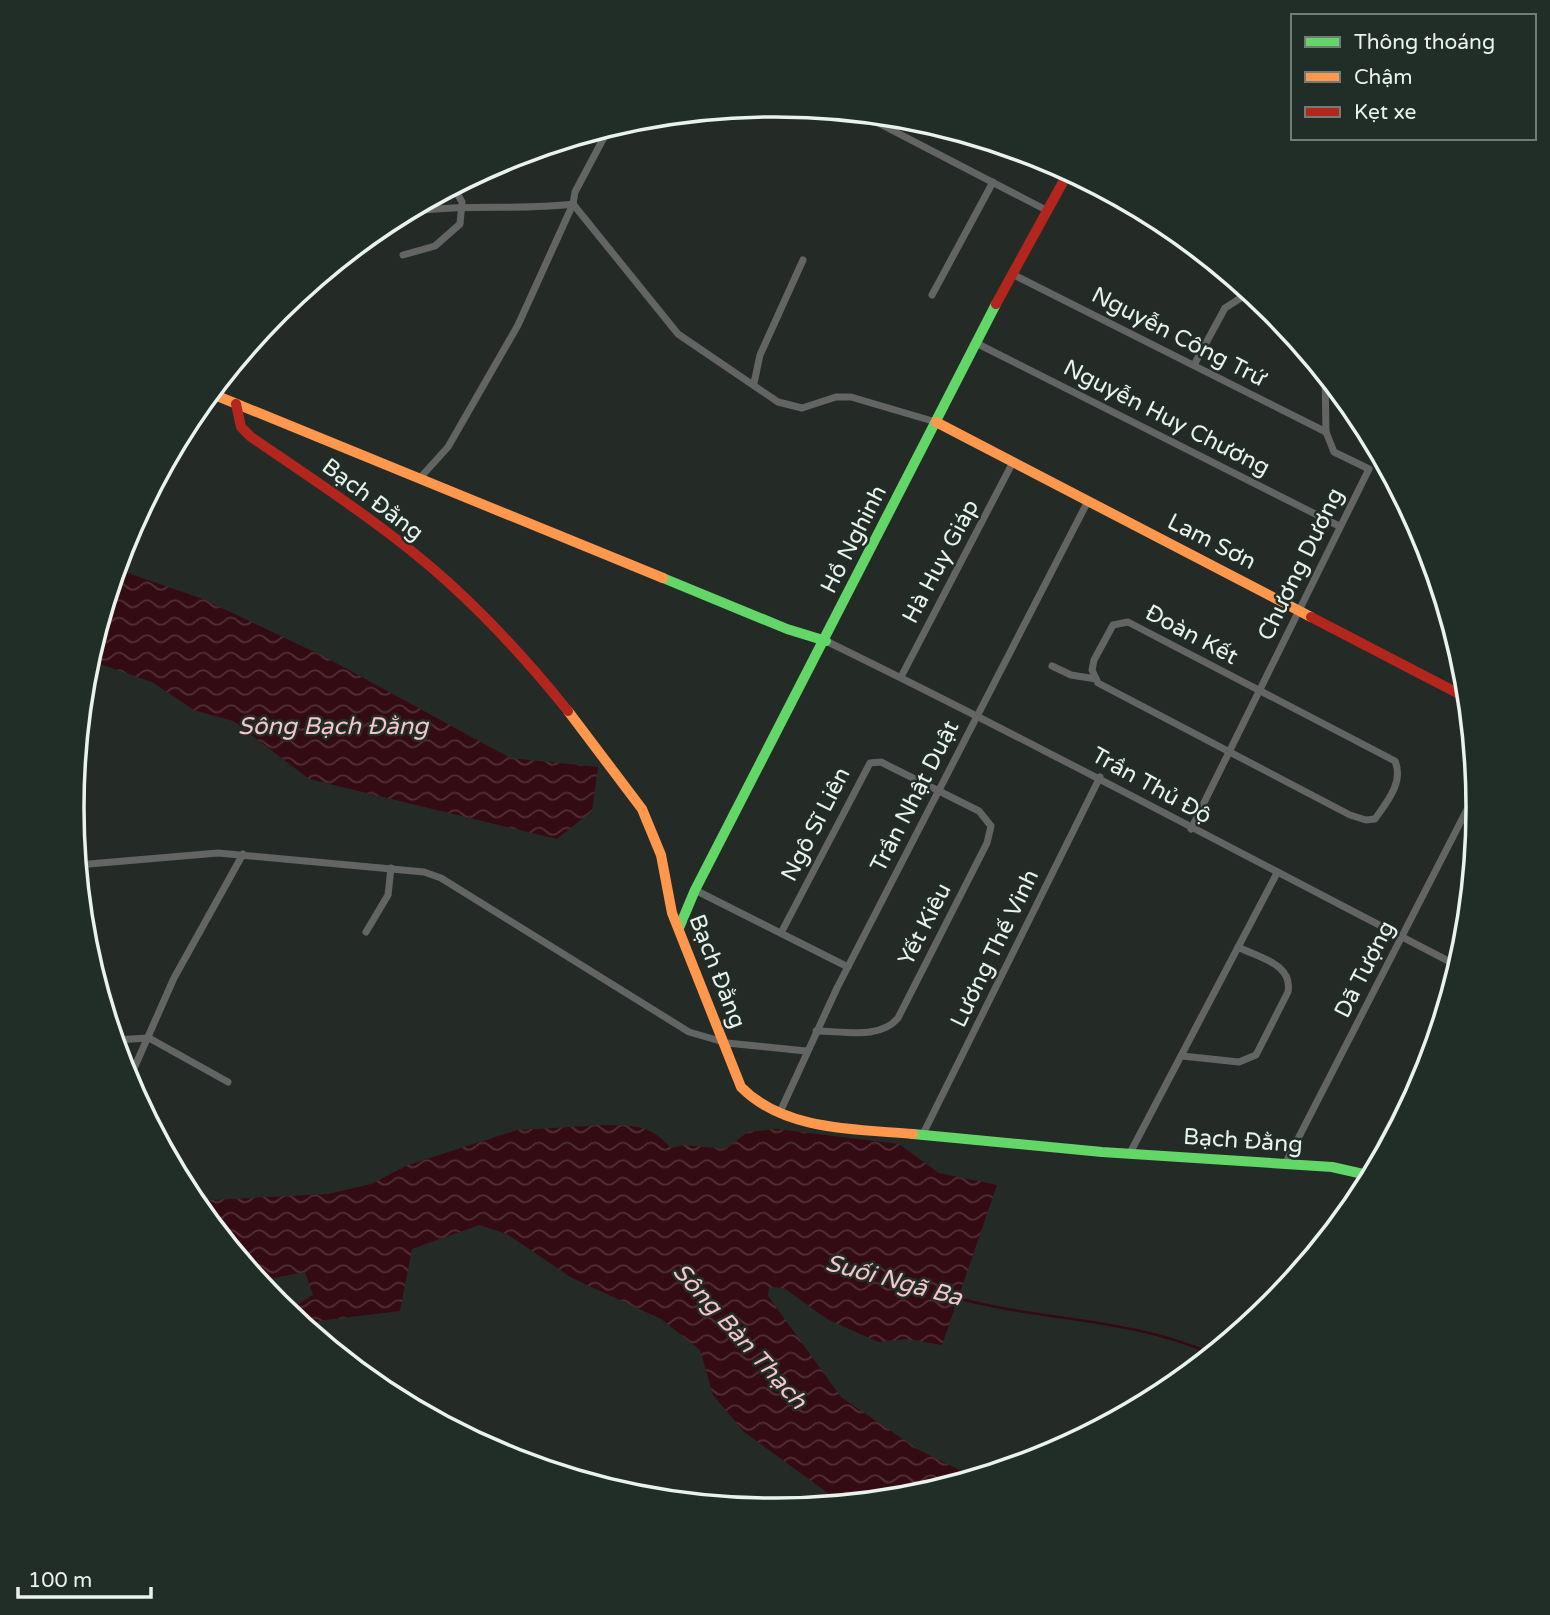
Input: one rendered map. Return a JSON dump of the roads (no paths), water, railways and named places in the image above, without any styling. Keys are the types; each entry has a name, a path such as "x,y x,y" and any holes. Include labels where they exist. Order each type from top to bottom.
{"street":[{"path":"883,125 1048,211"},
{"path":"420,478 447,447 518,325 573,204 575,192 603,138"},
{"name":"Hồ Nghinh","path":"679,928 695,890 826,641 936,422 1064,180"},
{"path":"932,295 993,182"},
{"path":"403,255 443,242 460,224 462,206 457,195"},
{"path":"429,210 462,206 526,209 573,204"},
{"path":"573,204 678,334 754,383 778,402 795,408 851,397 936,422"},
{"path":"754,383 760,355 803,260"},
{"name":"Nguyễn Công Trứ","path":"1014,275 1326,432"},
{"path":"1194,365 1225,308 1241,298"},
{"name":"Nguyễn Huy Chương","path":"978,344 1339,526"},
{"path":"1325,390 1326,432"},
{"path":"220,397 787,629 826,641"},
{"name":"Bạch Đằng","path":"236,404 241,428 251,437 338,497 448,582 538,674 605,757 642,809 661,855 668,897 679,928 741,1089 752,1099 780,1112 825,1126 1285,1164 1361,1173"},
{"name":"Lam Sơn","path":"936,422 1456,692"},
{"name":"Chương Dương","path":"1191,829 1369,469 1336,454 1326,432"},
{"name":"Hà Huy Giáp","path":"901,677 1013,462"},
{"name":"Trần Nhật Duật","path":"780,1112 806,1051 848,967 1088,501"},
{"name":"Đoàn Kết","path":"1128,622 1395,761 1399,770 1398,781 1375,819 1366,820 1350,815 1098,684 1096,679 1092,670 1094,660 1106,634 1113,625 1128,622"},
{"name":"Trần Thủ Độ","path":"826,641 1100,777 1191,829 1448,961"},
{"path":"1052,666 1071,675 1096,679"},
{"name":"Ngô Sĩ Liên","path":"781,933 870,763 881,762 939,791"},
{"name":"Lương Thế Vinh","path":"922,1136 1100,777"},
{"name":"Yết Kiêu","path":"816,1031 878,1032 891,1027 898,1018 990,835 991,826 979,811 939,791"},
{"name":"Dã Tượng","path":"1285,1164 1466,810"},
{"path":"86,864 204,854 243,854 424,872 441,878 689,1032 723,1042 806,1051"},
{"path":"135,1067 191,946 243,854"},
{"path":"366,932 388,895 391,868"},
{"path":"1130,1153 1277,873"},
{"name":"Bạch Đằng","path":"695,890 848,967"},
{"path":"1182,1056 1249,1060 1256,1055 1267,1034 1288,992 1288,974 1238,947"},
{"path":"125,1039 149,1038 228,1082"}],"water":[{"name":"Sông Bạch Đằng","path":"126,572 203,599 327,658 510,758 598,767 592,811 557,839 309,779 233,721 194,710 152,682 99,664"},
{"name":"Sông Bàn Thạch","path":"626,1126 649,1130 671,1148 684,1145 725,1149 748,1132 777,1129 899,1144 939,1173 997,1185 942,1345 907,1339 878,1342 827,1319 784,1288 769,1287 768,1296 841,1397 919,1450 964,1472 910,1485 832,1496 744,1432 713,1395 700,1350 661,1319 572,1278 507,1234 479,1225 412,1249 400,1311 314,1323 296,1306 313,1295 305,1272 270,1279 207,1200 328,1194 371,1184 408,1165 517,1130"}],"waterway":[{"name":"Suối Ngã Ba","path":"953,1297 1018,1311 1117,1326 1181,1342 1203,1350"}]}
